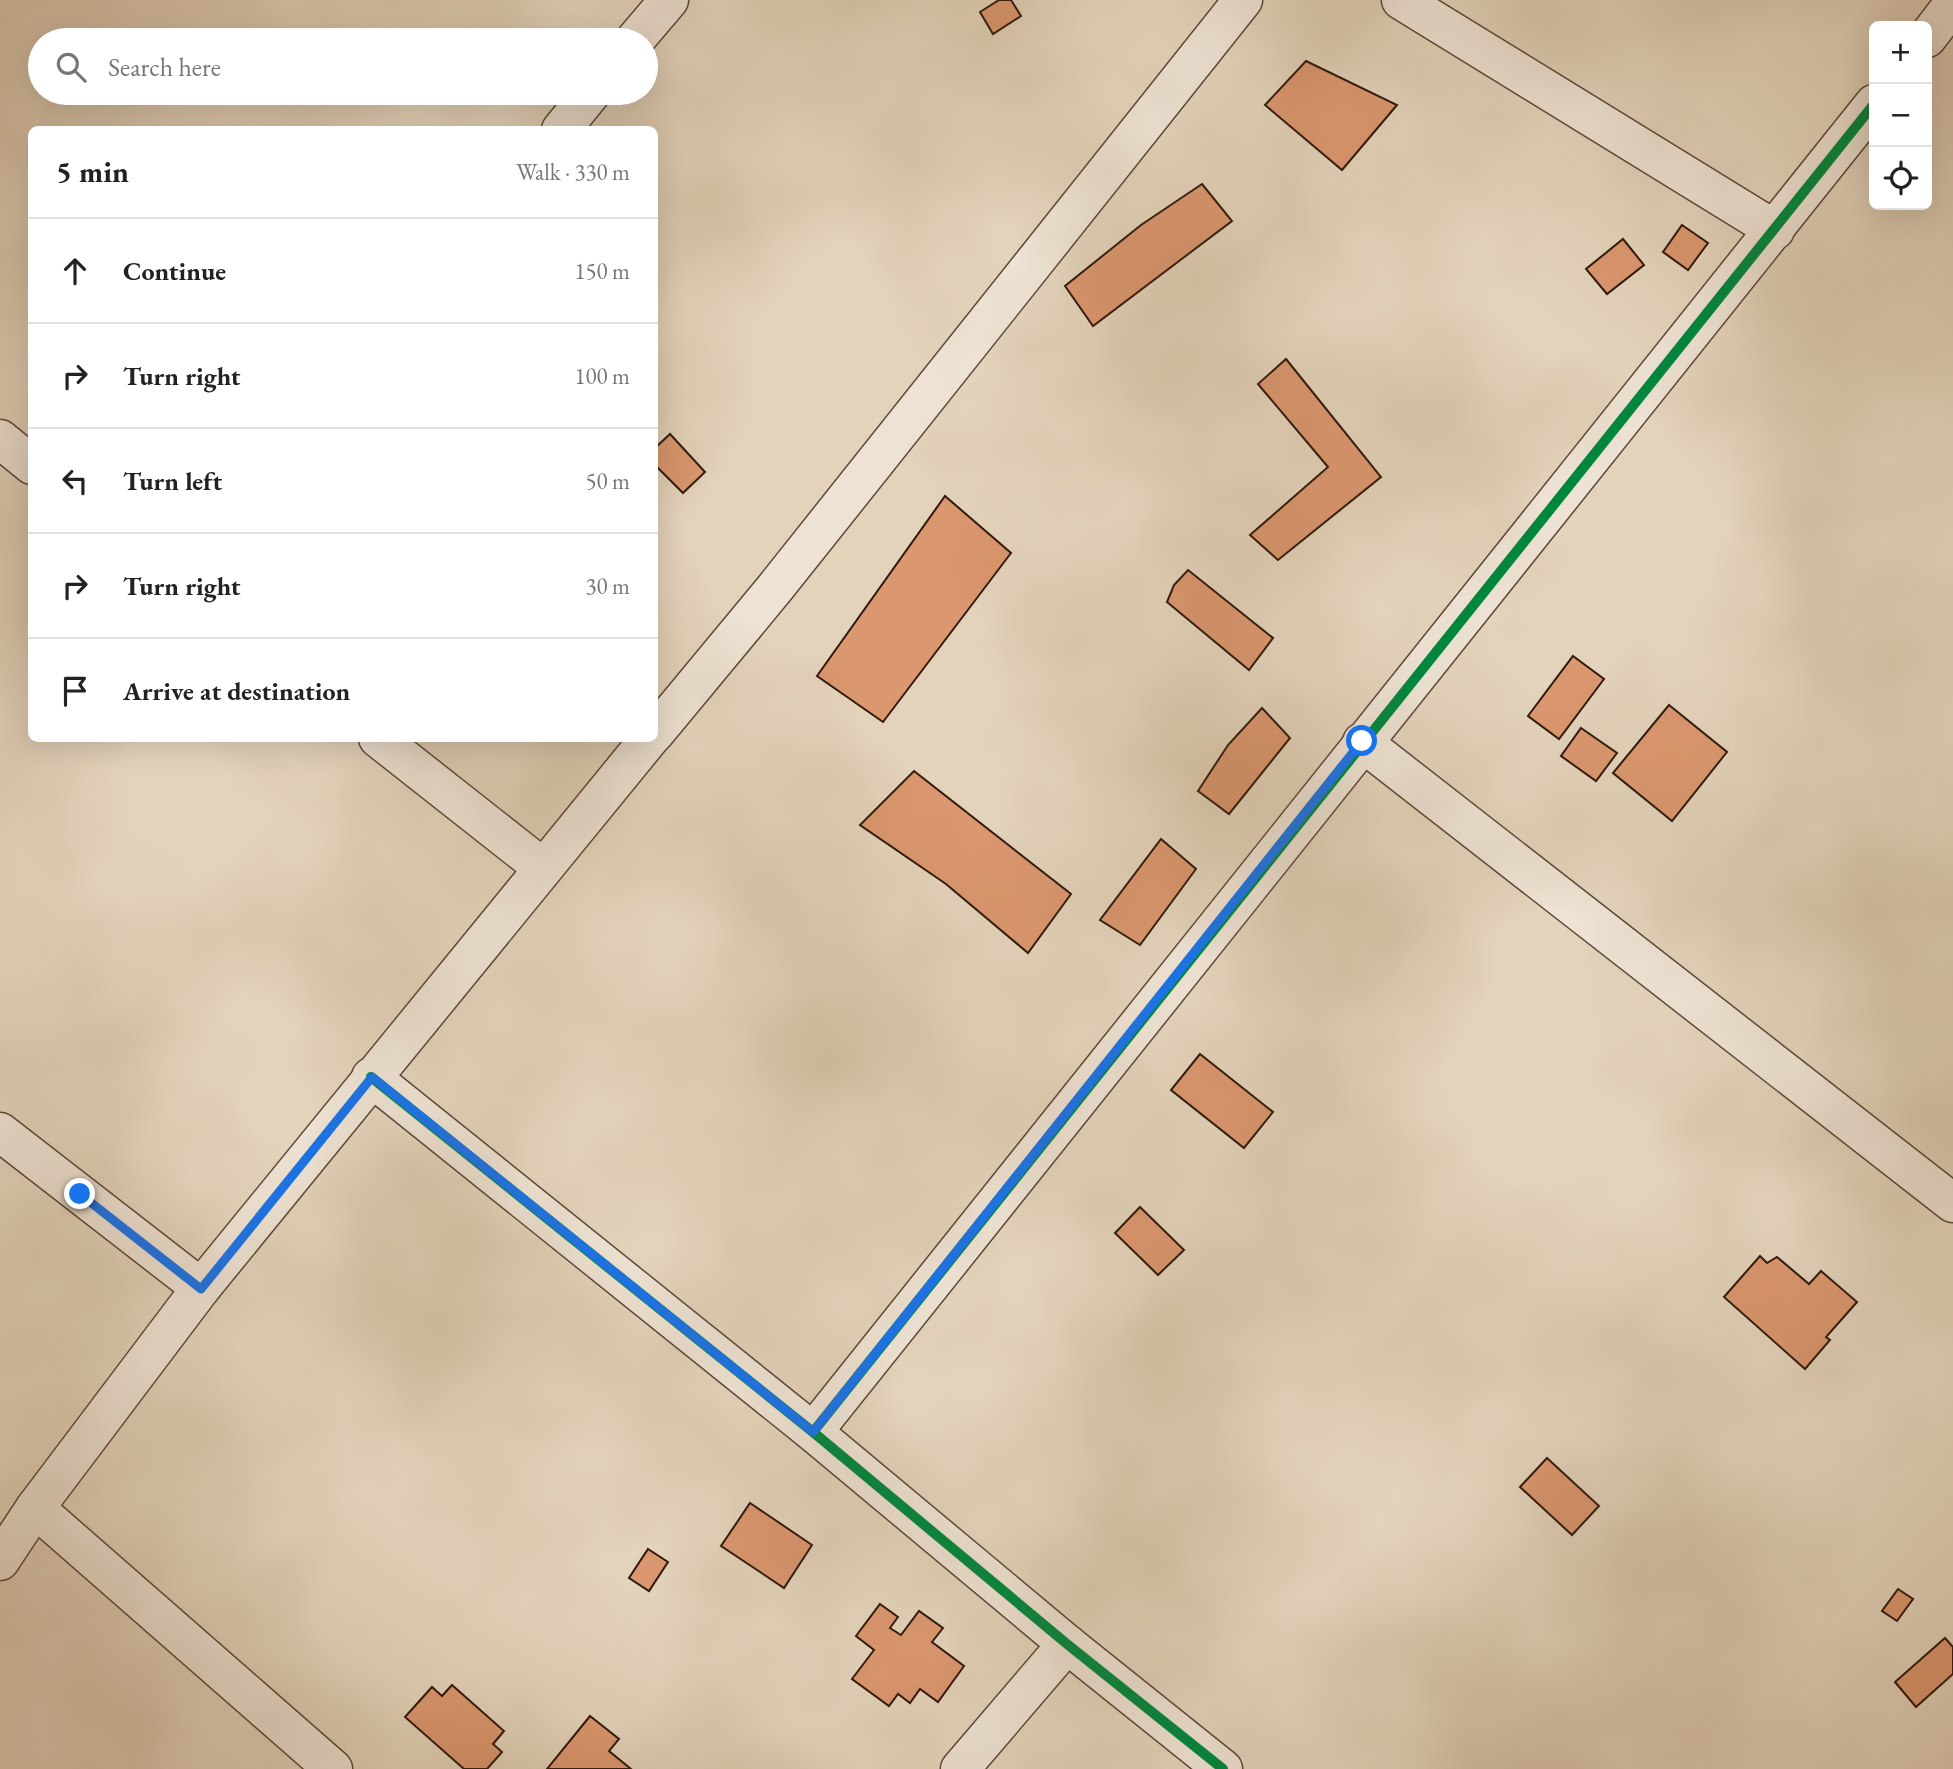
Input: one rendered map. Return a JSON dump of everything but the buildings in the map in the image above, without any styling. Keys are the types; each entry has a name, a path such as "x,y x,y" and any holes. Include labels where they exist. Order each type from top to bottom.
{"street":[{"path":"645,28 669,0"},
{"path":"658,728 775,588 1243,0"},
{"path":"1401,0 1775,230"},
{"path":"1932,31 1953,4"},
{"path":"564,126 581,105"},
{"path":"813,1432 1362,741 1869,110"},
{"path":"0,439 28,462"},
{"path":"1362,741 1953,1203"},
{"path":"383,742 543,868"},
{"path":"0,1561 35,1508 201,1289 647,742"},
{"path":"372,1077 813,1432 1067,1644 1223,1769"},
{"path":"0,1132 201,1289"},
{"path":"35,1508 333,1769"},
{"path":"960,1769 1067,1644"}],"cycle path":[{"path":"813,1432 1869,110"},
{"path":"371,1077 813,1432 1067,1644 1223,1769"}],"route":[{"path":"80,1194 201,1289 372,1077 813,1432 1362,741"}]}
